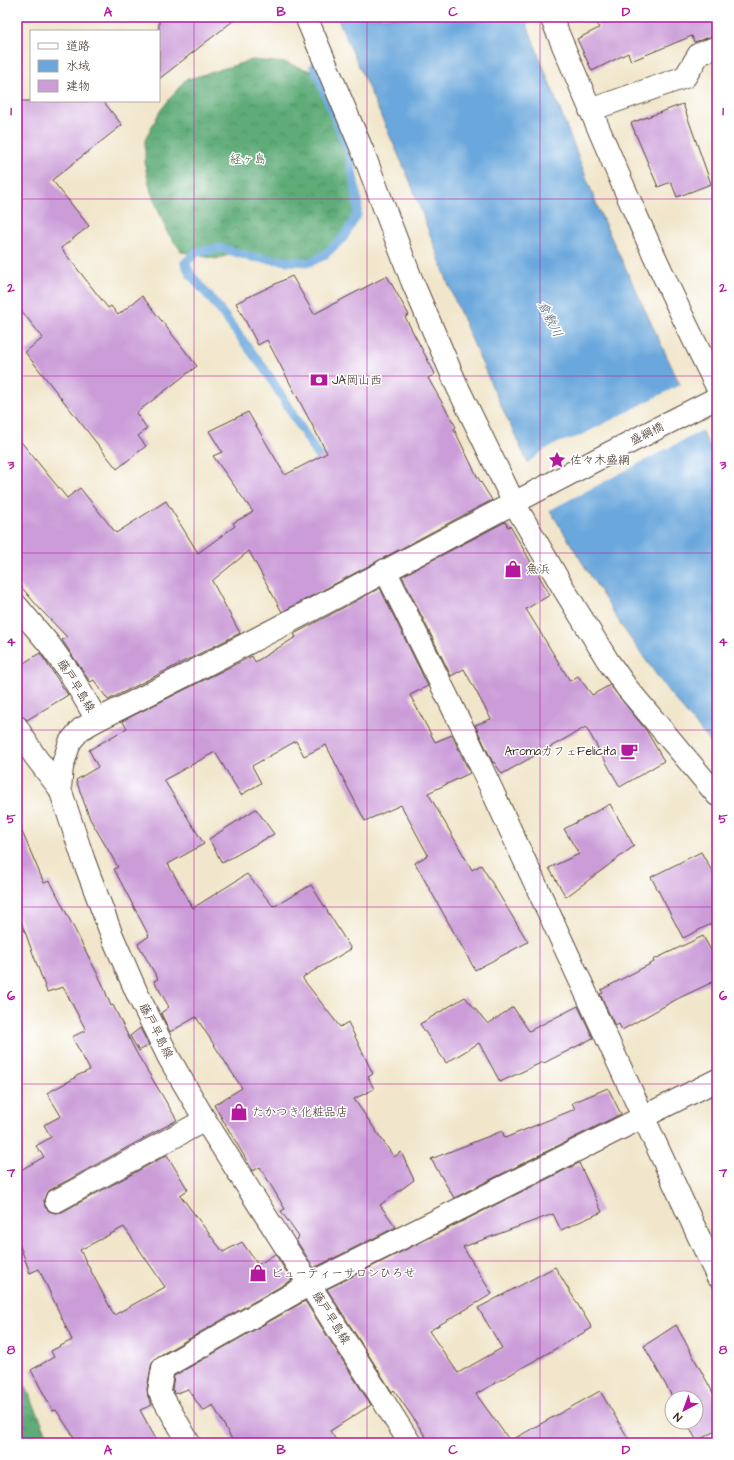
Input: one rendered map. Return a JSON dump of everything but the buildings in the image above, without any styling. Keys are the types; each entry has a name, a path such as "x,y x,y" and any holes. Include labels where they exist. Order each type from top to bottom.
{"street":[{"path":"306,17 364,152 412,280 457,386 562,586 608,661 627,688 717,795"},
{"path":"551,17 714,396"},
{"path":"590,110 685,77 700,54 717,47"},
{"name":"盛綱橋","path":"97,720 186,676 714,396"},
{"path":"386,570 471,745 717,1276"},
{"name":"藤戸早島線","path":"17,606 49,644 71,675 97,720 81,729 70,742 62,767 60,789 84,861 111,933 136,991 169,1058 205,1120 410,1443"},
{"path":"17,727 34,755 60,789"},
{"path":"189,1443 159,1391 163,1368 310,1284 717,1080"},
{"path":"56,1201 205,1120"}],"green space":[{"name":"経ヶ島","path":"252,60 286,63 314,72 346,149 356,209 343,234 320,255 302,259 235,253 216,259 182,252 167,232 151,192 145,166 145,140 160,111 185,80"},
{"path":"17,1367 51,1443 17,1443"}],"water":[{"name":"倉敷川","path":"337,17 524,17 602,218 703,434 717,459 717,750 668,691 623,628 551,512 491,384 453,296 410,181"}],"pier":[{"path":"682,384 703,430 548,511 526,464 544,450 560,442 578,437"}],"waterway":[{"path":"314,66 349,153 358,204 357,215 343,238 323,256 310,262 251,257 222,248 197,252 185,263 191,275 217,306 268,374 325,467"}],"place":[{"name":"JA岡山西","path":"319,380"},
{"name":"佐々木盛綱","path":"557,460"},
{"name":"魚浜","path":"513,569"},
{"name":"AromaカフェFelicita","path":"629,751"},
{"name":"たかつき化粧品店","path":"239,1112"},
{"name":"ビューティーサロンひろせ","path":"258,1273"}]}
